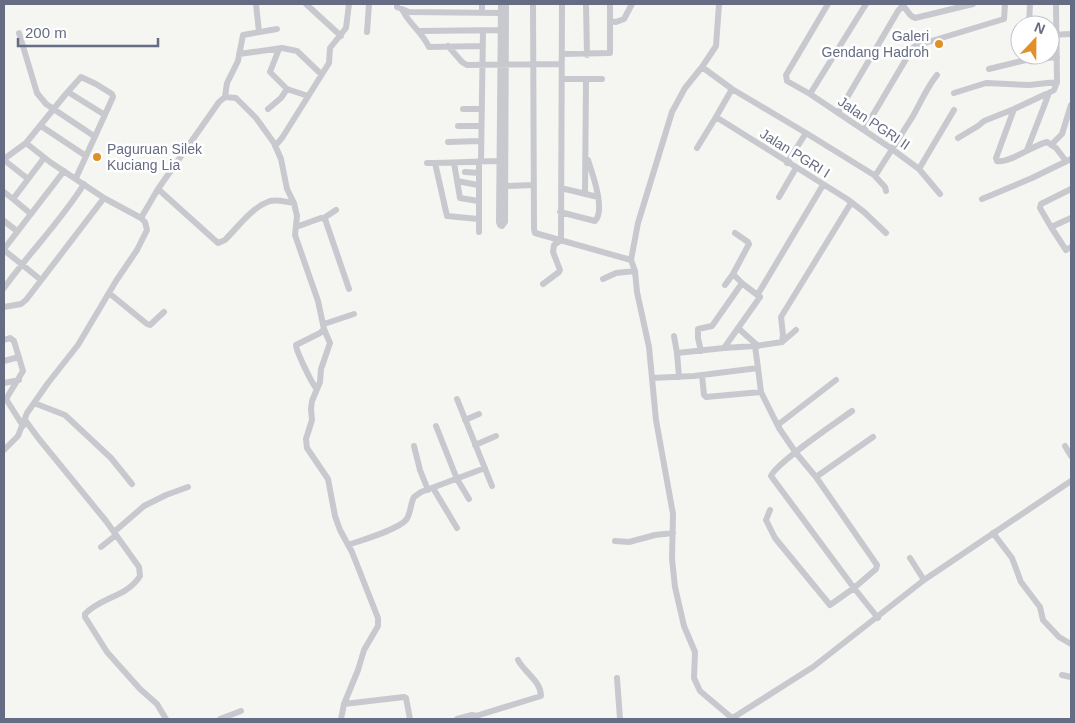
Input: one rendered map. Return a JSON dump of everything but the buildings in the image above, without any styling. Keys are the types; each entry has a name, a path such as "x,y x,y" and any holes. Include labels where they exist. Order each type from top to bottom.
{"street":[{"path":"256,4 259,32"},
{"path":"306,4 341,36"},
{"path":"275,146 282,138 329,63 330,48 346,28 349,4"},
{"path":"368,32 369,4"},
{"path":"397,4 412,25 420,31 429,47 483,46"},
{"path":"482,4 482,13"},
{"path":"501,4 504,65"},
{"path":"503,161 506,186 505,222 502,226 499,222 503,161 506,4"},
{"path":"534,4 533,222 535,233 631,260"},
{"path":"561,240 562,4"},
{"path":"586,4 587,55"},
{"path":"562,54 587,55 610,53 610,4"},
{"path":"610,22 622,20 632,4"},
{"path":"718,4 716,46 685,88 672,112 638,223 631,260 635,271 637,292 648,347 658,435 673,514 672,559 675,587 684,626 695,652 694,678 700,691 732,719 813,667 878,618 924,580 1071,480"},
{"name":"Jalan PGRI II","path":"828,4 786,75 787,82 810,94 892,149 919,169 940,194"},
{"path":"810,94 866,4"},
{"path":"904,4 908,14 915,18 957,6 973,4"},
{"path":"838,113 904,4"},
{"path":"864,130 915,46 1004,19 1005,4"},
{"path":"403,11 501,13"},
{"path":"141,218 158,189 205,121 225,97 227,84 238,61 243,34 276,29"},
{"path":"479,232 478,185 481,141 483,30"},
{"path":"420,31 501,30"},
{"path":"18,33 38,94 46,104 94,136"},
{"path":"448,46 462,62 467,64 561,64"},
{"path":"239,54 282,48 297,51 321,74"},
{"path":"280,49 270,72 287,89 308,96"},
{"path":"989,69 1010,64"},
{"path":"958,138 984,121 1054,90 1058,82 1057,65"},
{"path":"702,67 732,88 874,175 886,187 886,191"},
{"path":"874,175 914,115 937,75"},
{"path":"28,179 4,159 26,143 82,78 107,90 113,97 76,178"},
{"path":"562,79 602,79"},
{"path":"585,194 586,80"},
{"path":"954,93 986,83 1029,85 1058,82"},
{"path":"698,148 732,88"},
{"path":"268,109 281,98 287,89"},
{"path":"68,92 105,115"},
{"path":"1027,150 1047,94"},
{"path":"225,97 236,98 242,102 256,118 275,146 283,166 287,189 294,203 297,216 295,235 318,301 330,343 321,368 320,382 311,409 312,420 307,435 307,448 328,479 335,516 378,618 378,626 364,650 344,704 341,719"},
{"path":"1051,145 1062,134 1071,105"},
{"path":"462,109 481,109"},
{"path":"982,198 1023,182 1069,160 1047,142 1001,162 997,161 996,158 1014,109"},
{"path":"919,169 954,110"},
{"name":"Jalan PGRI I","path":"716,118 851,203 864,212 886,233"},
{"path":"40,126 86,156"},
{"path":"458,126 480,126"},
{"path":"788,163 806,133"},
{"path":"448,142 481,141"},
{"path":"4,450 18,436 27,412 78,345 137,250 147,227 146,222 141,218 104,198 44,158 26,143"},
{"path":"560,212 595,221 600,216 598,197 586,154"},
{"path":"13,198 44,158"},
{"path":"427,162 503,161"},
{"path":"435,163 447,216 478,219"},
{"path":"454,163 460,199 478,201"},
{"path":"779,196 796,168"},
{"path":"41,280 4,249 64,171"},
{"path":"465,172 479,173"},
{"path":"457,181 478,185"},
{"path":"4,288 21,264 44,239 84,184"},
{"path":"506,186 533,185"},
{"path":"724,348 760,297 758,294 823,185"},
{"path":"561,188 598,197"},
{"path":"158,189 218,243 225,240 256,209 269,202 276,200 294,203"},
{"path":"1071,189 1041,204 1040,208 1051,227 1069,249 1071,256"},
{"path":"4,192 31,214"},
{"path":"4,307 20,304 26,300 104,198"},
{"path":"782,342 781,317 851,203"},
{"path":"296,227 324,218 336,210"},
{"path":"324,218 349,289"},
{"path":"1051,227 1071,218"},
{"path":"4,221 17,231"},
{"path":"725,285 749,244 735,233"},
{"path":"544,284 560,270 553,252 554,246 561,240"},
{"path":"603,280 616,273 635,271"},
{"path":"733,274 758,294"},
{"path":"701,351 698,330 712,326 738,289 744,284"},
{"path":"109,293 147,324 150,325 164,312"},
{"path":"317,389 311,382 305,365 296,350 296,346 320,333 324,327 354,314"},
{"path":"738,328 757,346 761,392 779,428 816,477 877,565 874,571 830,605 775,538 766,520 770,510"},
{"path":"677,353 782,342 796,330"},
{"path":"674,336 679,377"},
{"path":"4,340 10,338 13,340 23,371 19,380 5,397 24,423 115,533 138,567 140,576 128,589 92,608 85,617 107,652 140,689 157,704 166,719"},
{"path":"4,361 19,357"},
{"path":"652,378 702,375 758,368"},
{"path":"702,375 704,395 706,397 761,392"},
{"path":"4,383 19,380"},
{"path":"779,428 779,424 836,380"},
{"path":"457,399 492,486"},
{"path":"34,403 66,415 111,458 132,484"},
{"path":"852,411 772,472 771,476 878,618"},
{"path":"465,420 478,414"},
{"path":"436,426 457,479 469,499"},
{"path":"475,445 496,436"},
{"path":"816,477 872,437"},
{"path":"414,446 420,470 457,528"},
{"path":"1065,446 1071,456"},
{"path":"348,546 381,534 406,520 414,497 421,492 485,468"},
{"path":"101,547 144,506 166,495 188,488"},
{"path":"615,541 629,542 655,534 673,533"},
{"path":"992,533 1012,558 1021,582 1040,607 1043,620 1059,637 1071,644"},
{"path":"910,558 924,580"},
{"path":"456,719 472,715 477,718 541,696 538,686 531,675 521,666 518,660"},
{"path":"1062,675 1071,677"},
{"path":"617,678 620,719"},
{"path":"344,704 405,697 410,719"},
{"path":"220,719 241,711"}],"place":[{"name":"Galeri Gendang Hadroh","path":"939,44"},
{"name":"Paguruan Silek Kuciang Lia","path":"97,157"}]}
